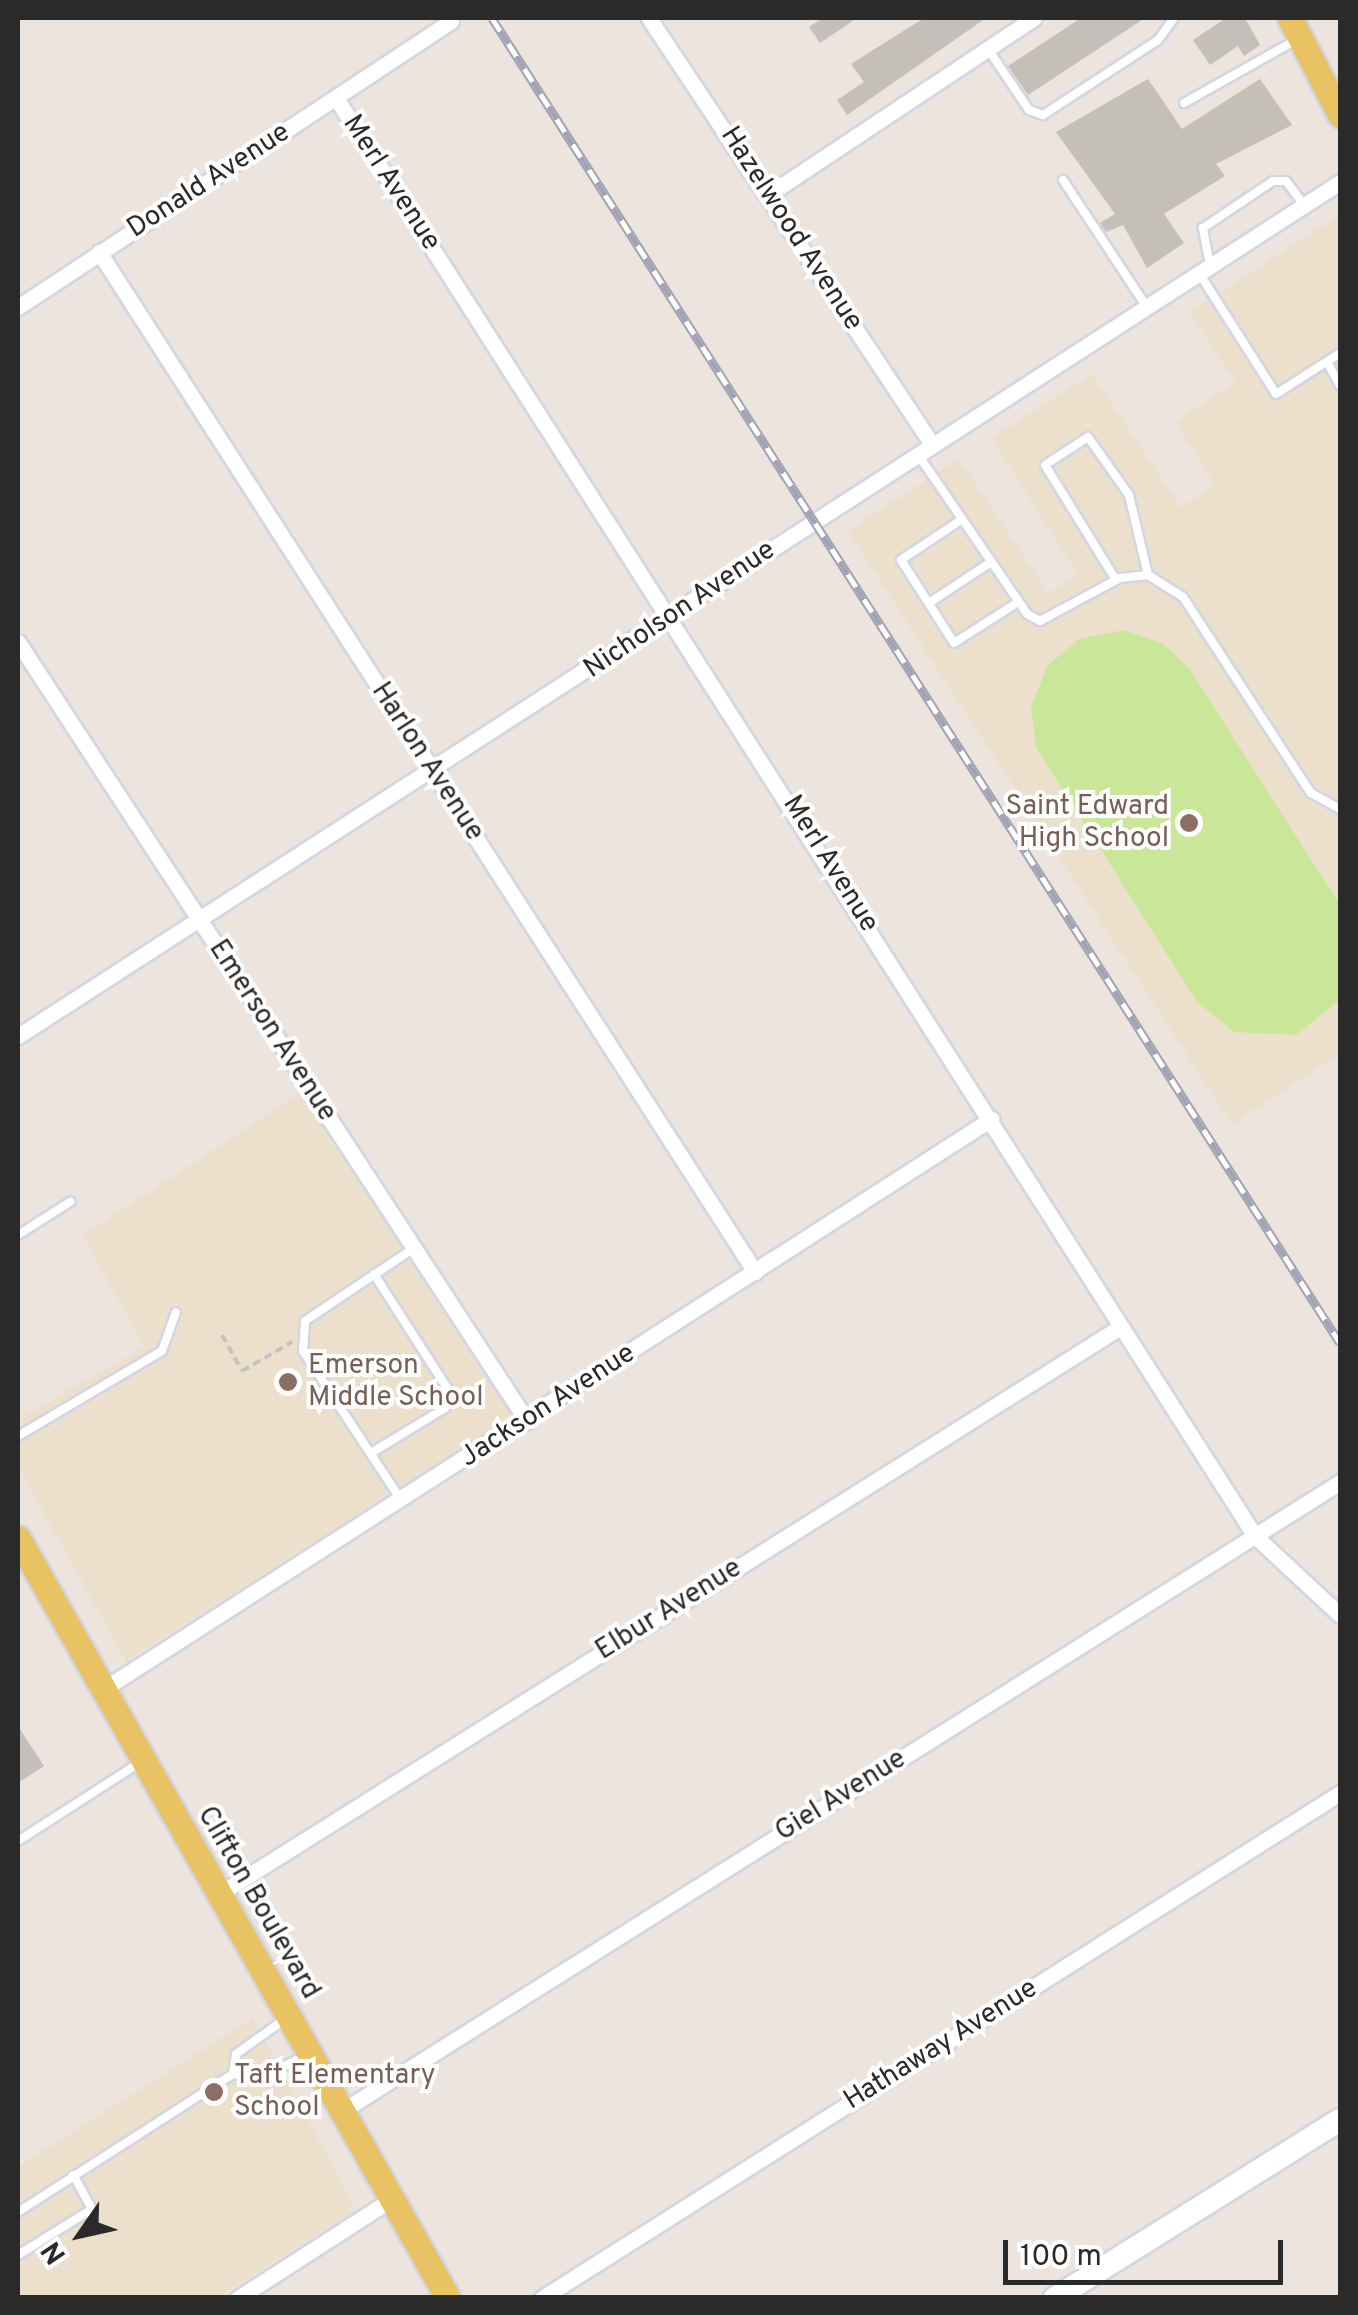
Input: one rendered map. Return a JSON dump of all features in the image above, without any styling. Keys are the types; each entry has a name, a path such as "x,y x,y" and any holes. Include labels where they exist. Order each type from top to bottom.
{"main road":[{"path":"1295,28 1340,116"},
{"name":"Clifton Boulevard","path":"18,1538 448,2298"}],"street":[{"name":"Hazelwood Avenue","path":"650,18 931,442"},
{"path":"768,194 1034,18"},
{"name":"Donald Avenue","path":"18,307 450,21"},
{"name":"Merl Avenue","path":"336,98 674,616 1255,1536 1340,1615"},
{"name":"Nicholson Avenue","path":"18,1036 674,616 931,442 1340,182"},
{"name":"Harlon Avenue","path":"100,252 755,1272"},
{"name":"Emerson Avenue","path":"18,642 527,1420"},
{"name":"Jackson Avenue","path":"102,1690 991,1119"},
{"name":"Elbur Avenue","path":"218,1894 1120,1327"},
{"name":"Giel Avenue","path":"342,2111 1340,1482"},
{"name":"Hathaway Avenue","path":"542,2298 1340,1793"},
{"path":"1055,2298 1340,2120"},
{"path":"238,2298 390,2200"}],"lane":[{"path":"988,48 1029,110 1043,115 1158,40 1174,18"},
{"path":"1184,103 1295,28"},
{"path":"1063,180 1146,306"},
{"path":"1304,205 1286,181 1273,181 1202,228 1204,268 1276,394 1340,353"},
{"path":"1327,362 1340,384"},
{"path":"1116,580 1045,465 1088,437 1129,496 1148,575"},
{"path":"916,452 1018,602 1040,620 1116,580 1148,575 1183,597 1311,793 1340,810"},
{"path":"961,520 901,560 954,643 1018,602"},
{"path":"929,603 992,562"},
{"path":"18,1235 70,1202"},
{"path":"402,1500 303,1352 305,1321 414,1248"},
{"path":"371,1453 446,1408 449,1390 374,1274"},
{"path":"18,1436 162,1351 176,1312"},
{"path":"18,1841 143,1761"},
{"path":"233,2074 236,2054 288,2016"},
{"path":"18,2212 233,2074 260,2078 309,2054"},
{"path":"18,2255 92,2209 73,2175"}],"path":[{"path":"222,1335 242,1372 292,1342"}],"shaded area":[{"name":"Saint Edward High School","path":"1340,215 1340,1053 1232,1124 848,531 959,459 1048,593 1078,575 992,438 1091,374 1181,508 1215,484 1175,422 1235,382 1190,312"},
{"name":"Emerson Middle School","path":"300,1093 514,1416 126,1661 18,1466 18,1419 145,1347 83,1236"},
{"name":"Taft Elementary School","path":"253,2018 356,2210 218,2297 18,2298 18,2167"}],"green space":[{"path":"1123,630 1164,644 1189,668 1340,905 1340,1000 1296,1035 1234,1032 1197,1002 1036,747 1031,706 1048,665 1079,639"}],"building":[{"path":"823,18 857,18 820,43 809,27"},
{"path":"924,18 986,18 847,115 837,100 864,82 851,64"},
{"path":"1081,18 1145,18 1028,95 1008,66"},
{"path":"1226,18 1245,18 1260,45 1244,56 1238,46 1210,65 1193,40"},
{"path":"1148,79 1182,129 1260,79 1292,125 1216,164 1225,176 1164,214 1184,243 1147,268 1123,225 1106,232 1100,223 1115,214 1056,132"},
{"path":"18,1726 44,1766 18,1783"}],"railway":[{"path":"492,18 1340,1343"}],"place":[{"name":"Saint Edward High School","path":"1189,823"},
{"name":"Emerson Middle School","path":"288,1382"},
{"name":"Taft Elementary School","path":"214,2092"}]}
